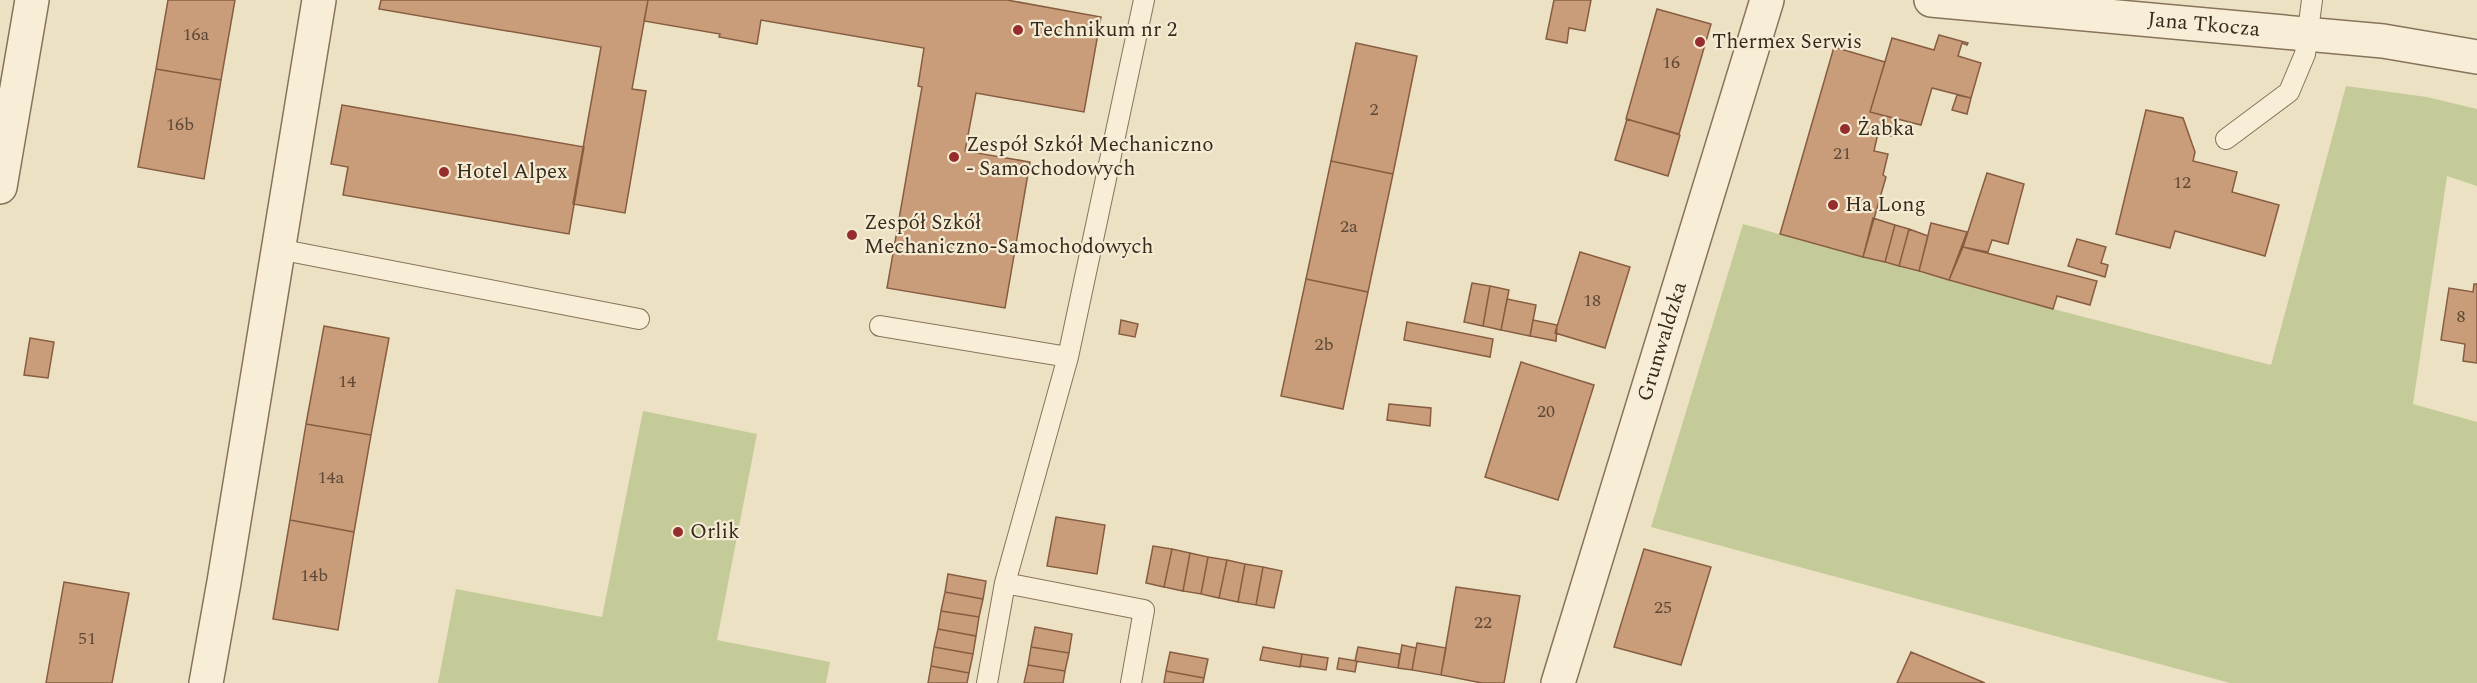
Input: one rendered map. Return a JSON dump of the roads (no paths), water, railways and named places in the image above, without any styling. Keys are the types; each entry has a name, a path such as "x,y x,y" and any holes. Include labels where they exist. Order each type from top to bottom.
{"street":[{"path":"0,187 32,0"},
{"path":"206,683 319,0"},
{"name":"Grunwaldzka","path":"1558,683 1767,0"},
{"name":"Jana Tkocza","path":"1930,0 2383,41 2477,57"}],"lane":[{"path":"987,683 1005,583 1068,357 1144,0"},
{"path":"2226,138 2289,92 2305,54 2312,0"},
{"path":"278,249 639,320"},
{"path":"880,326 1068,357"},
{"path":"1005,583 1144,610 1131,683"}],"place":[{"name":"Technikum nr 2","path":"1018,30"},
{"name":"Thermex Serwis","path":"1700,42"},
{"name":"Żabka","path":"1845,129"},
{"name":"Zespół Szkół Mechaniczno - Samochodowych","path":"954,157"},
{"name":"Hotel Alpex","path":"444,172"},
{"name":"Ha Long","path":"1833,205"},
{"name":"Zespół Szkół Mechaniczno-Samochodowych","path":"852,235"},
{"name":"Orlik","path":"678,532"}]}
